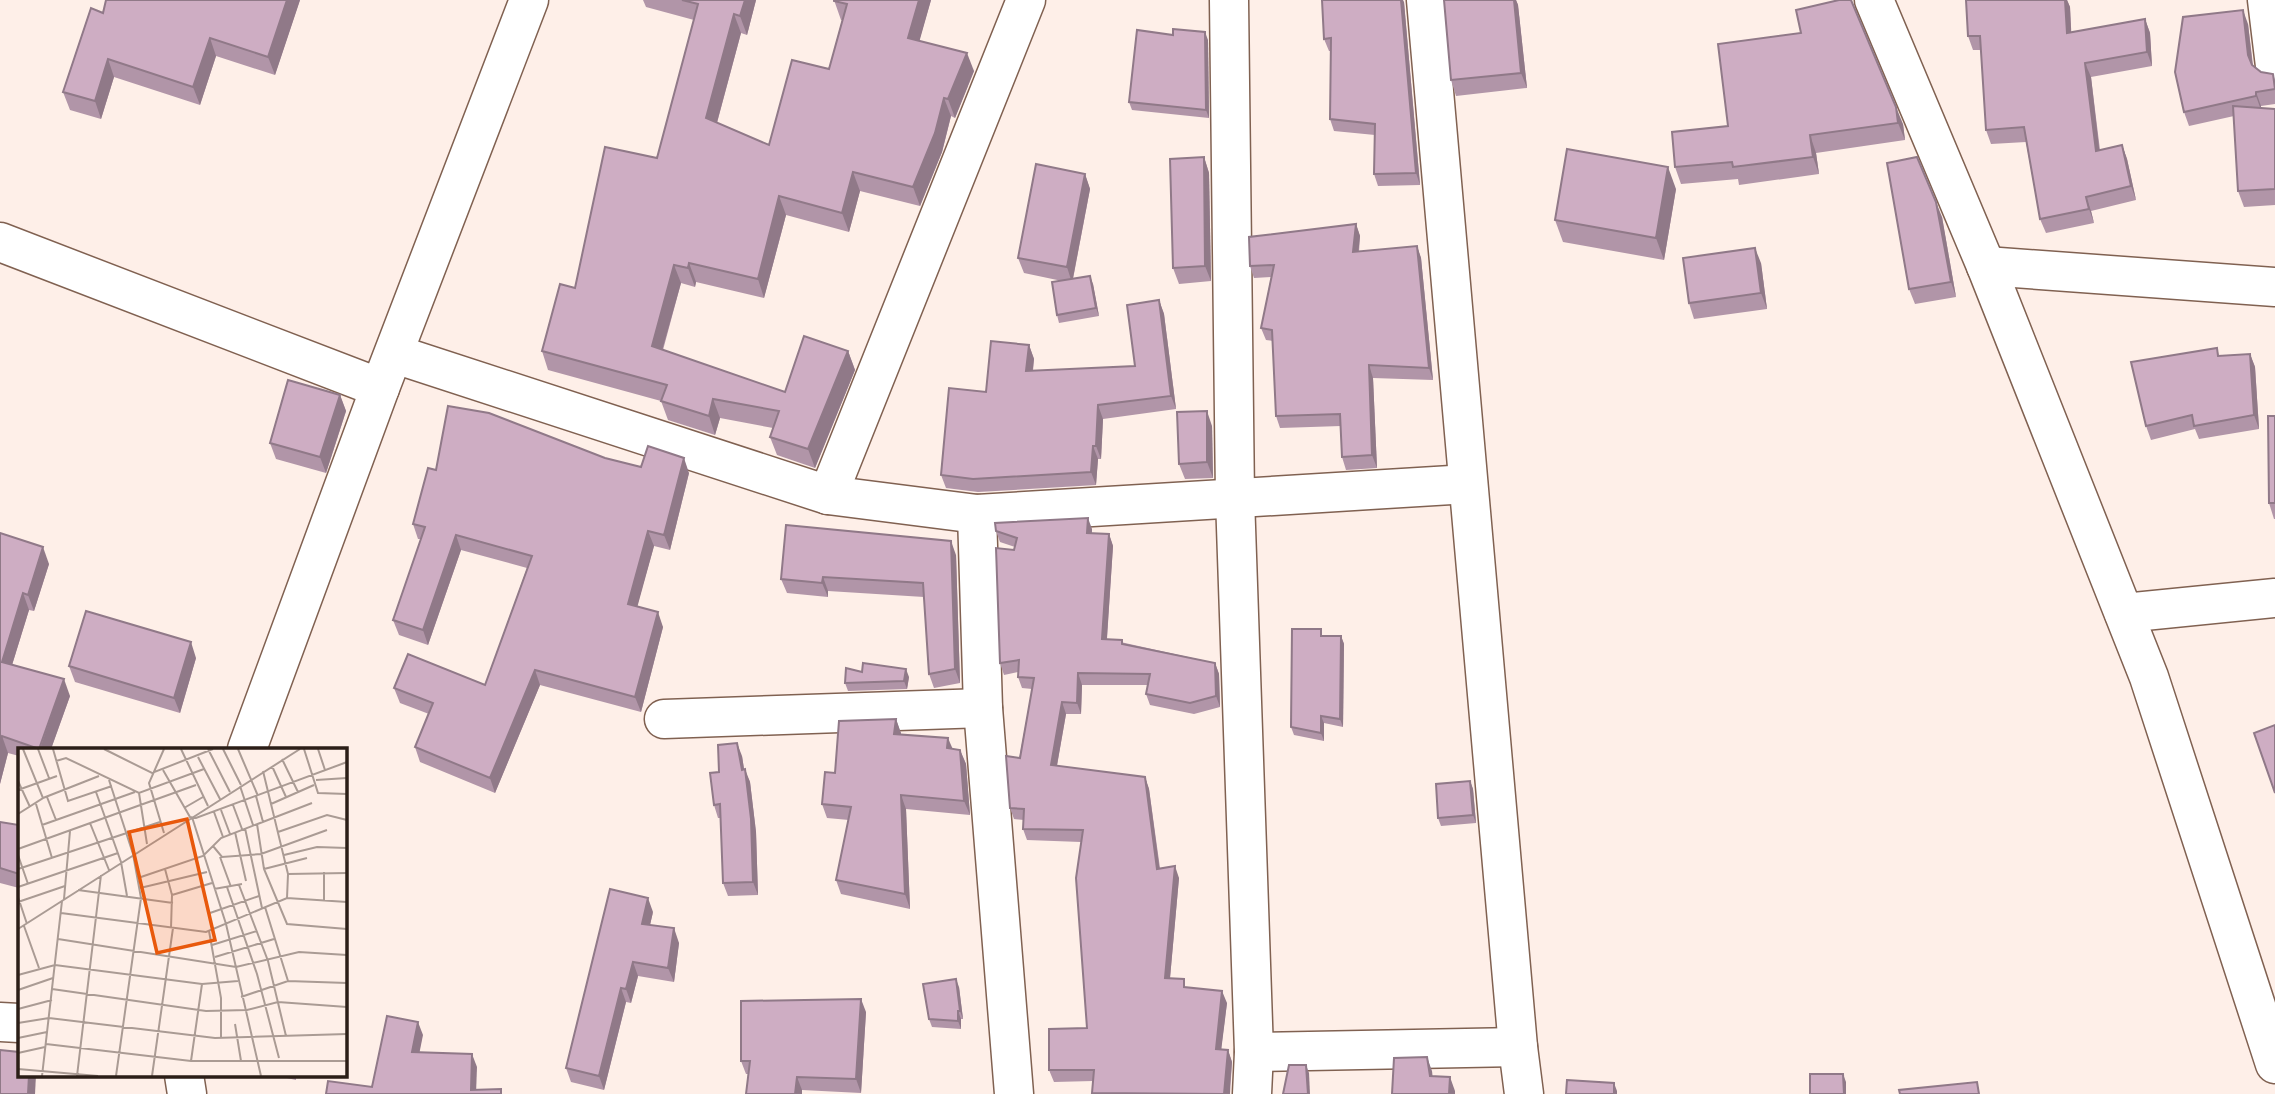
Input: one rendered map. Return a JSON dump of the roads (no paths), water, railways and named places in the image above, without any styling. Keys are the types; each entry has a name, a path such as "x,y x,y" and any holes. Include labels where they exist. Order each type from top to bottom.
{"street":[{"path":"247,748 380,388 529,0"},
{"path":"828,495 1026,0"},
{"path":"1229,0 1235,498 1254,1052 1252,1094"},
{"path":"1426,0 1524,1094"},
{"path":"1874,0 1986,266 2149,677 2275,1064"},
{"path":"2267,0 2275,66"},
{"path":"0,242 380,388"},
{"path":"1986,266 2275,287"},
{"path":"395,354 828,495 977,514 1468,484"},
{"path":"977,514 983,708 1014,1094"},
{"path":"2124,613 2275,598"},
{"path":"664,719 983,708"},
{"path":"0,1022 18,1023"},
{"path":"1254,1052 1518,1047"},
{"path":"184,1076 187,1094"}]}
